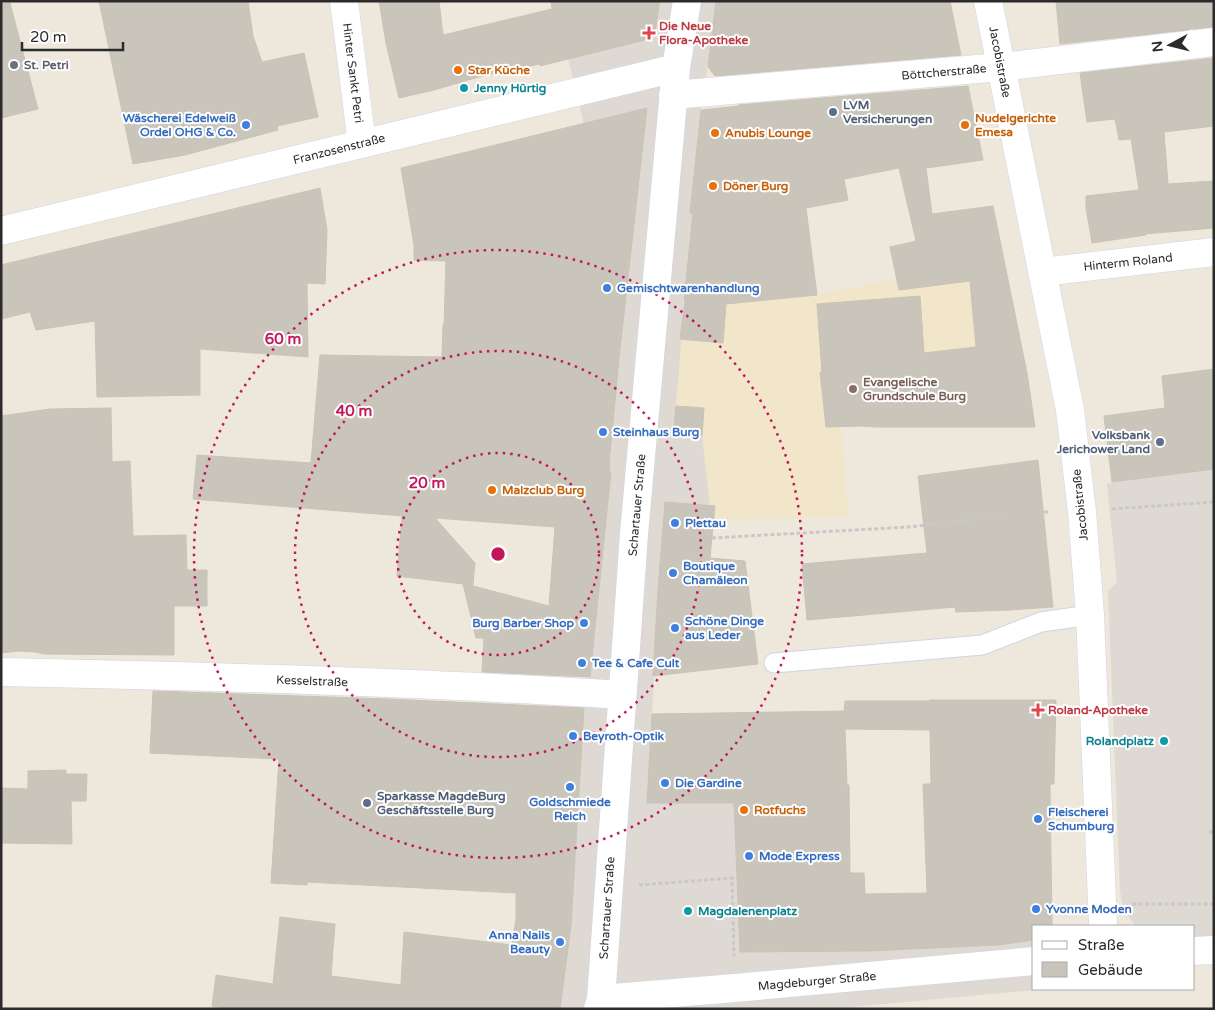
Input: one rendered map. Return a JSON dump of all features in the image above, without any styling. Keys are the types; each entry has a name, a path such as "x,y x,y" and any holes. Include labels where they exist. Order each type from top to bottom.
{"street":[{"name":"Hinter Sankt Petri","path":"344,1 362,144"},
{"name":"Schartauer Straße","path":"599,1004 634,534 673,95 687,1"},
{"name":"Jacobistraße","path":"988,1 1070,410 1082,512 1090,615 1102,915"},
{"name":"Böttcherstraße","path":"673,95 1001,67 1214,42"},
{"name":"Franzosenstraße","path":"1,230 676,68"},
{"name":"Hinterm Roland","path":"1042,272 1214,252"},
{"name":"Kesselstraße","path":"1,672 173,675 545,690 622,695"},
{"path":"1195,951 1214,950"},
{"name":"Magdeburger Straße","path":"599,1004 745,988 1032,961"}],"lane":[{"path":"774,663 982,645 1041,622 1090,615"}],"path":[{"path":"1082,512 1214,502"},
{"path":"712,538 908,527 1005,516"},
{"path":"1209,832 1214,832"},
{"path":"609,887 732,878 734,952"},
{"path":"1102,915 1214,904"}],"shaded area":[{"path":"661,1 716,1 701,110 690,212 693,213 680,336 673,435 702,436 710,506 663,536 658,591 648,796 655,803 734,803 740,952 867,951 998,945 1032,940 1032,990 1034,990 829,1009 560,1009 572,921 584,705 589,685 597,610 611,473 609,472 610,454 619,358 646,116 584,124 568,59 647,40 656,31"},
{"name":"Evangelische Grundschule Burg","path":"1008,276 1027,373 1033,415 956,426 841,427 848,516 714,521 715,506 710,506 702,439 704,409 676,406 681,340 723,343 726,304 817,295 897,279 899,290"},
{"name":"Rolandplatz","path":"1214,469 1214,936 1195,937 1195,925 1136,925 1126,913 1122,902 1120,891 1108,591 1117,582 1107,484"}],"building":[{"path":"99,1 248,1 253,36 262,62 304,53 318,117 277,126 278,130 185,155 133,164"},
{"path":"379,1 439,1 443,35 552,9 551,1 660,1 655,32 649,39 540,66 540,64 482,76 399,98 386,43"},
{"path":"716,1 950,1 961,55 715,76 708,67"},
{"path":"1056,1 1214,1 1214,27 1060,44"},
{"name":"St. Petri","path":"10,3 38,109 1,118 1,4"},
{"path":"1214,58 1214,126 1164,132 1168,184 1214,181 1214,228 1145,234 1092,243 1086,208 1086,196 1139,190 1131,139 1119,140 1115,119 1087,122 1080,73"},
{"path":"968,86 983,160 926,168 932,214 993,206 1027,373 1035,427 826,427 820,372 822,372 817,304 920,296 924,353 976,347 970,281 899,290 890,247 916,241 899,168 844,179 848,200 806,208 817,295 726,304 723,343 680,339 693,213 690,213 701,110 738,105"},
{"path":"647,108 619,358 610,454 609,472 611,472 590,677 482,672 484,638 476,638 463,584 397,576 402,516 193,499 197,455 311,463 320,355 442,357 446,261 414,260 414,245 401,168","holes":["435,518 555,527 549,606 466,584 473,585 475,563"]},
{"path":"320,188 327,230 325,284 307,283 308,357 200,349 200,395 97,397 95,321 36,330 30,312 1,319 1,265"},
{"name":"Volksbank Jerichower Land","path":"1214,369 1214,469 1112,482 1104,416 1165,408 1162,376"},
{"path":"676,406 704,408 702,436 673,436"},
{"path":"111,408 112,462 130,461 133,536 186,535 187,570 207,570 207,606 174,606 174,655 44,654 19,651 1,653 1,416 50,409"},
{"path":"1038,460 1053,607 956,612 955,607 807,620 802,564 927,553 918,476"},
{"path":"665,502 715,506 710,558 745,561 758,664 653,676"},
{"path":"153,691 584,708 571,926 560,1009 229,1009 212,1006 216,975 273,984 280,917 335,924 331,976 401,985 404,932 512,945 516,919 516,893 307,882 307,885 271,883 279,759 150,753"},
{"path":"1056,700 1054,784 1050,784 1052,925 1032,925 1032,940 998,945 867,951 740,952 734,803 647,803 652,714 844,711 844,713 845,701","holes":["845,729 930,730 931,784 923,784 927,893 865,894 864,873 850,873 849,785 847,785"]},
{"path":"66,770 66,774 87,774 86,801 71,801 72,844 1,843 1,788 28,789 28,771"}],"place":[{"name":"Die Neue Flora-Apotheke","path":"649,33"},
{"name":"St. Petri","path":"14,65"},
{"name":"Star Küche","path":"458,70"},
{"name":"Jenny Hürtig","path":"464,88"},
{"name":"LVM Versicherungen","path":"833,112"},
{"name":"Wäscherei Edelweiß Ordel OHG & Co.","path":"246,125"},
{"name":"Nudelgerichte Emesa","path":"965,125"},
{"name":"Anubis Lounge","path":"715,133"},
{"name":"Döner Burg","path":"713,186"},
{"name":"Gemischtwarenhandlung","path":"607,288"},
{"name":"Evangelische Grundschule Burg","path":"853,389"},
{"name":"Steinhaus Burg","path":"603,432"},
{"name":"Volksbank Jerichower Land","path":"1160,442"},
{"name":"Malzclub Burg","path":"492,490"},
{"name":"Plettau","path":"675,523"},
{"name":"Boutique Chamäleon","path":"673,573"},
{"name":"Burg Barber Shop","path":"584,623"},
{"name":"Schöne Dinge aus Leder","path":"675,628"},
{"name":"Tee & Cafe Cult","path":"582,663"},
{"name":"Roland-Apotheke","path":"1038,710"},
{"name":"Beyroth-Optik","path":"573,736"},
{"name":"Rolandplatz","path":"1164,741"},
{"name":"Die Gardine","path":"665,783"},
{"name":"Goldschmiede Reich","path":"570,787"},
{"name":"Sparkasse MagdeBurg Geschäftsstelle Burg","path":"367,803"},
{"name":"Rotfuchs","path":"744,810"},
{"name":"Fleischerei Schumburg","path":"1038,819"},
{"name":"Mode Express","path":"749,856"},
{"name":"Yvonne Moden","path":"1036,909"},
{"name":"Magdalenenplatz","path":"688,911"},
{"name":"Anna Nails Beauty","path":"560,942"}]}
